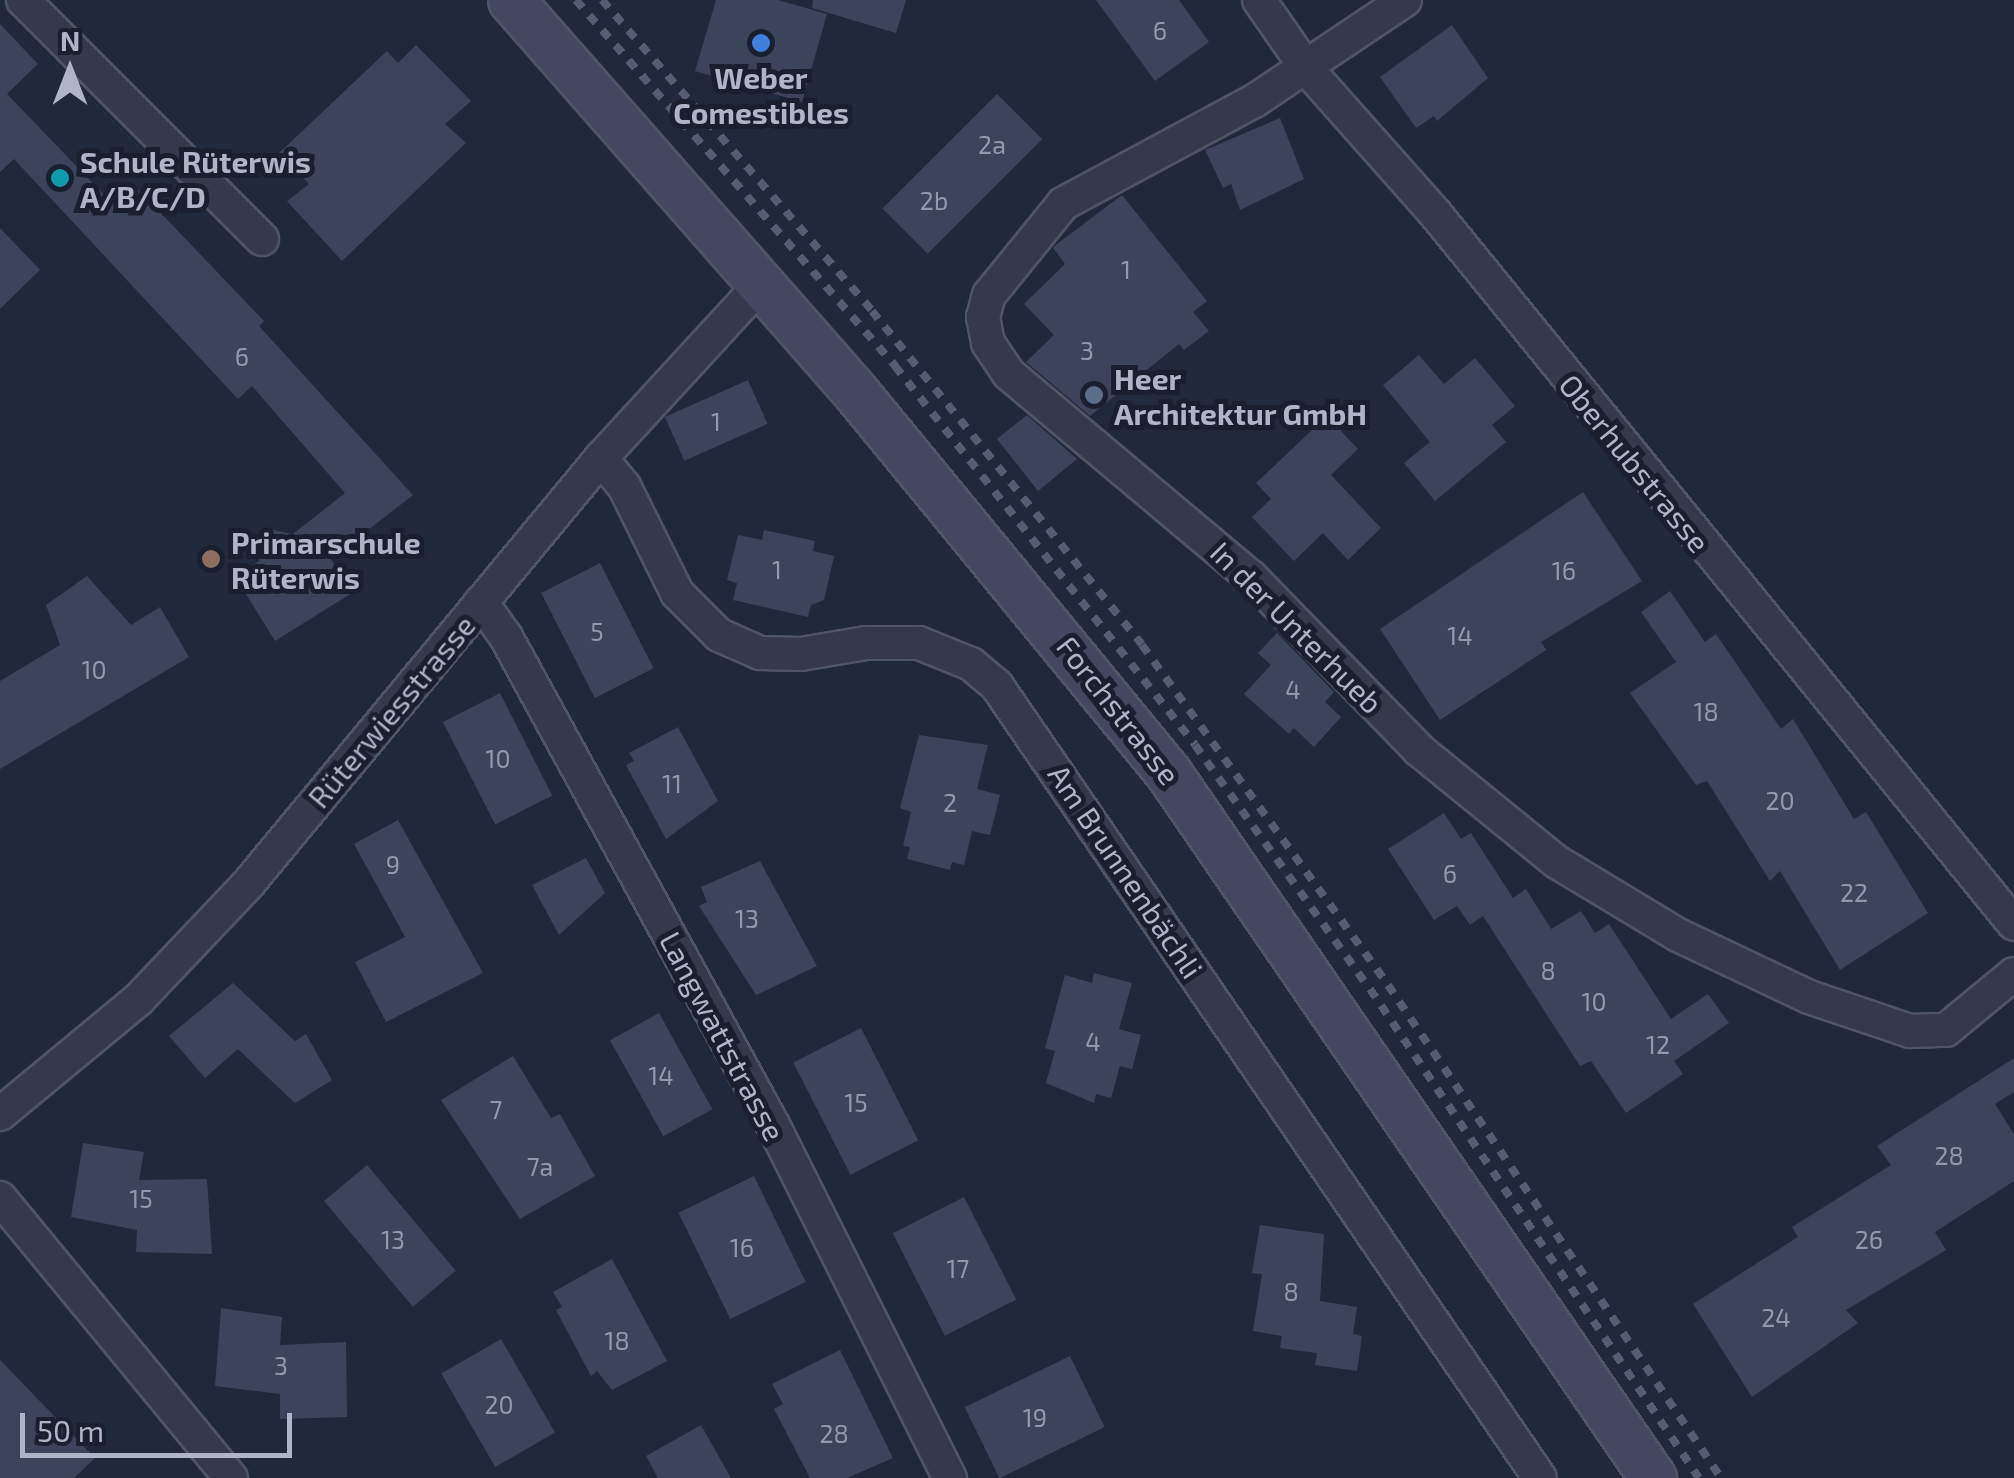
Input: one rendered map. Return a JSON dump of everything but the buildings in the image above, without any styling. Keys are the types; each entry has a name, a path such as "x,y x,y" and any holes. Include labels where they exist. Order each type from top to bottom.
{"main road":[{"name":"Forchstrasse","path":"511,0 1035,604 1167,771 1652,1478"}],"street":[{"path":"23,0 262,239"},
{"name":"Oberhubstrasse","path":"1259,0 1307,69 1434,212 2014,924"},
{"name":"In der Unterhueb","path":"1404,0 1307,69 1063,204 989,295 988,342 1009,374 1251,577 1419,750 1557,862 1678,935 1809,997 1910,1030 1946,1030 2014,974"},
{"name":"Rüterwiesstrasse","path":"0,1114 138,999 248,884 601,458 760,285"},
{"name":"Am Brunnenbächli","path":"601,458 624,486 677,593 719,635 760,652 801,654 866,643 919,644 971,664 997,686 1540,1478"},
{"name":"Langwattstrasse","path":"481,602 506,638 773,1125 950,1478"},
{"path":"0,1198 231,1478"}],"railway":[{"path":"576,0 895,366 1195,745 1370,989 1699,1478"},
{"path":"602,0 872,311 1142,645 1388,985 1721,1478"}],"place":[{"name":"Weber Comestibles","path":"761,43"},
{"name":"Schule Rüterwis A/B/C/D","path":"60,178"},
{"name":"Heer Architektur GmbH","path":"1094,395"},
{"name":"Primarschule Rüterwis","path":"211,559"}]}
